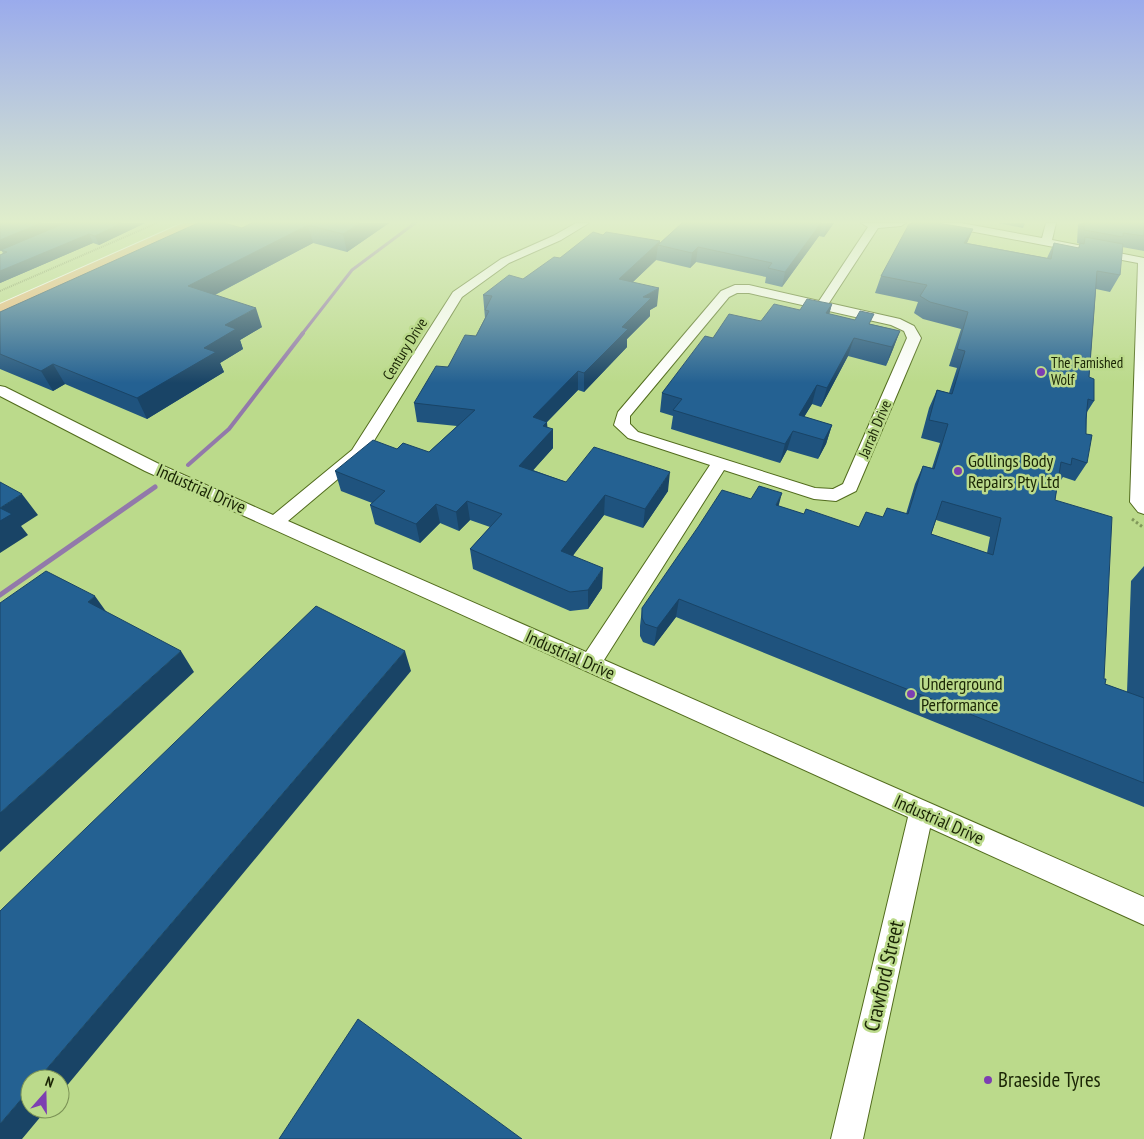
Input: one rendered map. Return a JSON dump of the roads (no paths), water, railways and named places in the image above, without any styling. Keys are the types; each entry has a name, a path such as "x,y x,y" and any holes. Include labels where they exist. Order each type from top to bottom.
{"main road":[{"path":"0,298 50,276"},
{"path":"0,310 80,276"}],"street":[{"path":"0,322 95,276"},
{"name":"Century Drive","path":"276,522 358,453 457,295 484,276"},
{"path":"822,305 839,276"},
{"path":"1144,276 1140,502 1144,508"},
{"name":"Jarrah Drive","path":"734,289 749,289 822,305 895,322 909,329 914,338 850,487 836,495 814,493 633,435 622,425 623,415 726,294 734,289"},
{"name":"Industrial Drive","path":"0,390 151,467 1144,911"},
{"path":"590,664 720,463"},
{"name":"Crawford Street","path":"847,1139 922,812"}],"waterway":[{"path":"302,334 347,276"},
{"path":"188,465 229,429 303,333"},
{"path":"0,595 155,487"}],"place":[{"name":"The Famished Wolf","path":"1041,372"},
{"name":"Gollings Body Repairs Pty Ltd","path":"958,471"},
{"name":"Underground Performance","path":"911,694"},
{"name":"Braeside Tyres","path":"988,1080"}]}
